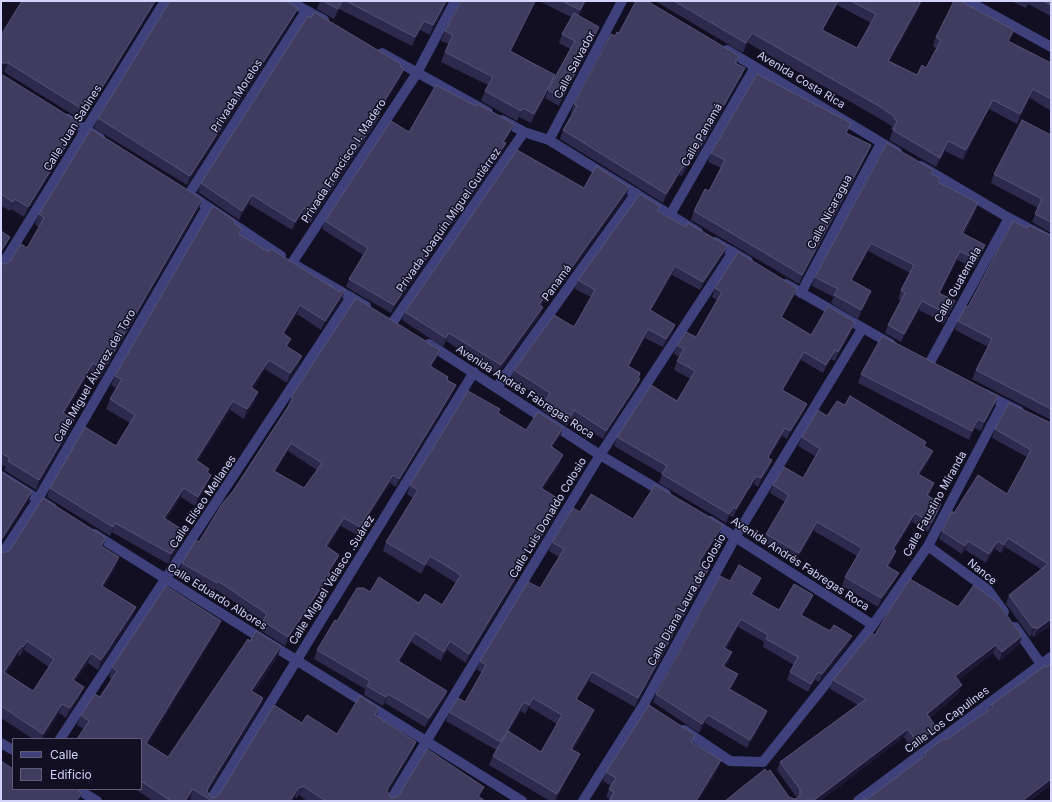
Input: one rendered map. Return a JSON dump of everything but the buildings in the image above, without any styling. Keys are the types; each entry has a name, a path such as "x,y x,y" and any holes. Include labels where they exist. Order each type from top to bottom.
{"street":[{"name":"Calle Juan Sabines","path":"1,267 165,1"},
{"path":"290,1 334,26"},
{"name":"Privada Francisco I. Madero","path":"292,263 417,73 455,1"},
{"name":"Calle Salvador","path":"549,140 622,1"},
{"path":"968,1 1051,47"},
{"name":"Privada Morelos","path":"207,207 185,192 306,11"},
{"name":"Avenida Costa Rica","path":"715,43 1009,218 1051,240"},
{"path":"376,49 524,132 549,140 670,215 760,268"},
{"name":"Calle Panamá","path":"670,215 755,67"},
{"path":"60,114 112,146"},
{"name":"Privada Joaquín Miguel Gutiérrez","path":"393,322 524,132"},
{"name":"Calle Nicaragua","path":"801,293 881,142"},
{"name":"Panamá","path":"497,387 636,193"},
{"path":"207,207 292,263 375,311"},
{"name":"Calle Miguel Álvarez del Toro","path":"1,556 38,499 207,207"},
{"name":"Calle Guatemala","path":"929,364 1009,218"},
{"name":"Calle Luis Donaldo Colosio","path":"390,801 600,454 733,252"},
{"path":"780,281 862,329 902,350"},
{"name":"Calle Elíseo Mellanes","path":"61,738 351,297"},
{"name":"Calle Diana Laura de Colosio","path":"583,801 647,706 736,536 862,329"},
{"name":"Avenida Andrés Fabregas Roca","path":"420,338 600,454 675,499"},
{"name":"Calle Miguel Velasco .Suárez","path":"210,801 474,372"},
{"path":"976,389 1030,417"},
{"name":"Calle Faustino Miranda","path":"677,726 730,761 765,765 873,625 928,546 1003,403"},
{"path":"1,476 58,511"},
{"name":"Avenida Andrés Fabregas Roca","path":"702,516 736,536 873,625"},
{"name":"Calle Eduardo Albores","path":"85,528 522,801"},
{"name":"Nance","path":"928,546 988,590 1041,664"},
{"name":"Calle Los Capulines","path":"858,801 1051,657"},
{"path":"1,743 12,749"},
{"path":"79,790 97,801"}]}
